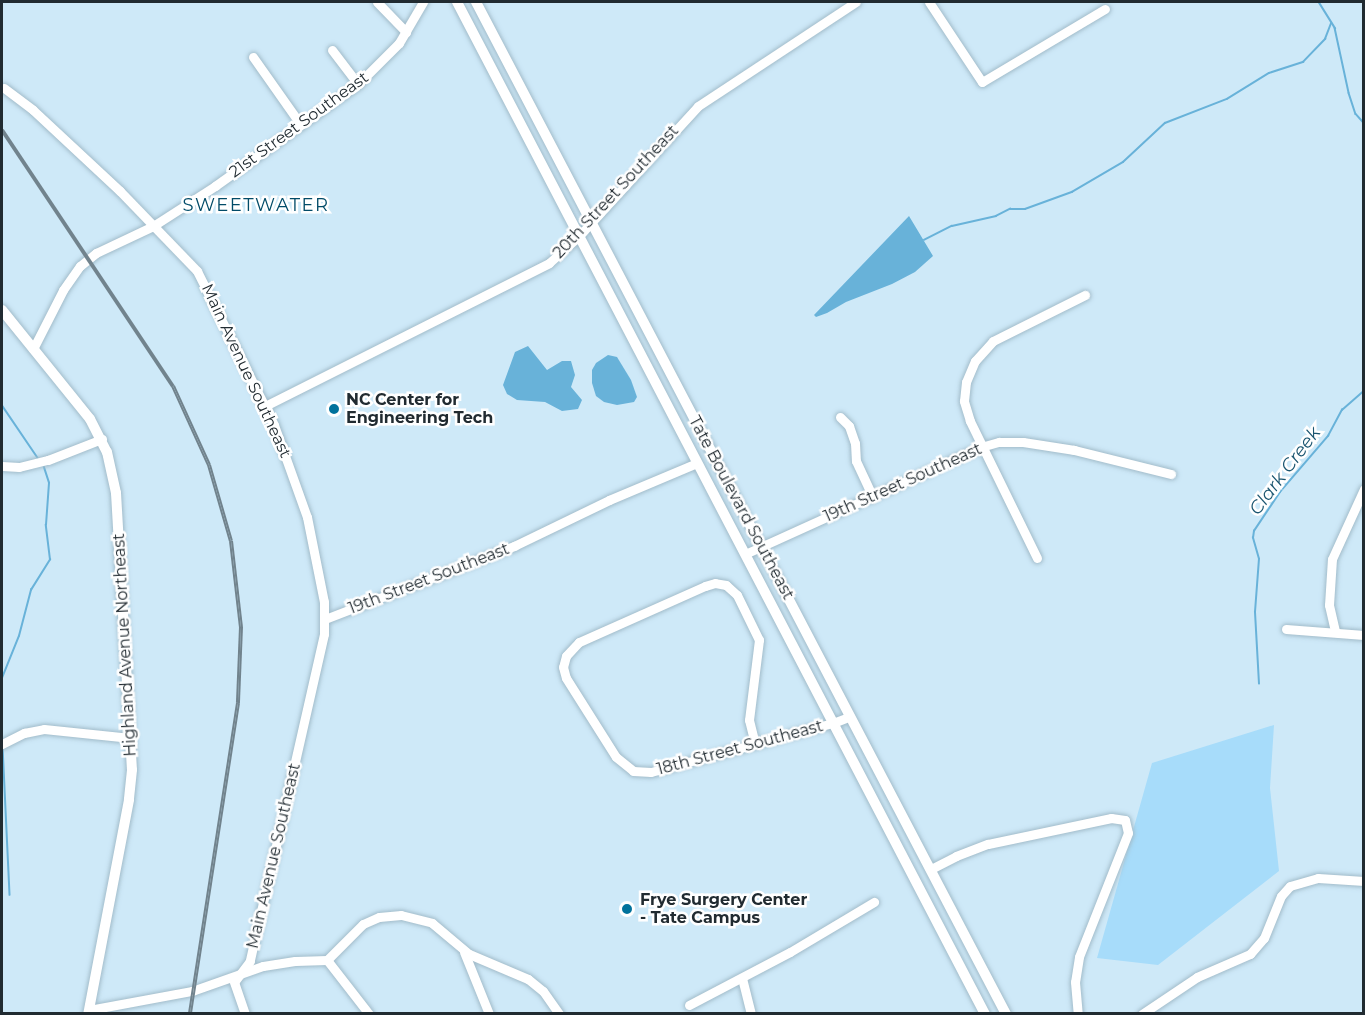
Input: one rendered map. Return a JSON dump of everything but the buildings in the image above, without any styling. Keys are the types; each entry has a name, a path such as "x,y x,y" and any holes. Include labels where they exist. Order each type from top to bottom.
{"main road":[{"name":"Tate Boulevard Southeast","path":"457,2 985,1014"},
{"name":"Tate Boulevard Southeast","path":"476,2 1006,1014"},
{"name":"Highland Avenue Northeast","path":"2,310 90,419 102,439 111,464 116,493 131,738 129,800 89,1012"}],"street":[{"path":"377,2 406,32"},
{"name":"21st Street Southeast","path":"33,349 70,279 89,258 153,226 358,84 383,60 406,32 423,2"},
{"name":"20th Street Southeast","path":"265,406 530,275 549,263 579,236 698,106 856,2"},
{"path":"929,2 982,82 1105,9"},
{"path":"332,50 358,84"},
{"path":"253,57 301,125"},
{"name":"Main Avenue Southeast","path":"4,88 33,110 153,226 201,277 265,406 283,447 307,517 322,588 325,619 321,651 250,961 238,975"},
{"path":"1037,558 981,447 964,401 966,380 975,361 1001,336 1085,295"},
{"path":"840,417 849,426 855,443 856,461 873,497"},
{"path":"2,466 19,467 48,460 102,439"},
{"name":"19th Street Southeast","path":"745,554 981,447 999,442 1023,442 1113,458 1171,474"},
{"name":"19th Street Southeast","path":"325,619 513,546 609,500 697,462"},
{"path":"1335,631 1329,605 1332,559 1364,489"},
{"name":"18th Street Southeast","path":"755,744 749,720 758,636 735,592 723,584 712,583 579,642 566,656 563,667 566,678 616,758 629,770 651,772 755,744 833,723 849,717"},
{"path":"1286,629 1364,635"},
{"path":"2,744 24,733 44,729 131,738"},
{"path":"931,869 956,856 988,844 1111,818 1125,820 1128,833 1077,966 1075,992 1078,1014"},
{"path":"1142,1014 1197,977 1250,954 1264,938 1281,897 1294,884 1317,878 1364,881"},
{"path":"688,1005 742,978 874,902"},
{"path":"89,1012 194,991 277,963 327,960 355,930 379,917 401,915 422,919 441,929 463,949 485,963 535,984 559,1014"},
{"path":"463,949 489,1014"},
{"path":"327,960 369,1014"},
{"path":"238,975 234,982 245,1014"},
{"path":"742,978 751,1014"}],"shaded area":[{"path":"909,216 933,256 915,272 892,284 846,302 816,317 814,315"},
{"path":"528,346 547,370 562,361 571,361 575,375 571,387 582,400 578,409 562,411 545,402 517,400 507,394 503,385 515,352"},
{"path":"608,355 617,357 631,380 637,397 634,402 617,405 604,402 596,396 592,383 592,370 596,363"},
{"path":"1274,725 1270,788 1279,871 1158,965 1097,958 1152,763"}],"waterway":[{"name":"Clark Creek","path":"1319,2 1335,28 1349,93 1356,114 1364,123"},
{"path":"924,240 952,226 996,216 1010,209 1025,209 1072,192 1123,162 1165,123 1227,99 1269,73 1303,62 1325,39 1331,23"},
{"name":"Clark Creek","path":"1259,684 1255,612 1259,559 1253,538 1254,531 1280,492 1328,436 1342,410 1364,391"},
{"path":"2,405 38,458"},
{"path":"2,678 19,636 31,590 50,560 46,525 49,483 43,464"},
{"path":"3,746 10,895"}],"railway":[{"path":"2,130 173,386 209,465 231,541 241,627 238,703 190,1014"}],"place":[{"name":"NC Center for Engineering Tech","path":"334,409"},
{"name":"Frye Surgery Center - Tate Campus","path":"627,909"}],"district":[{"name":"SWEETWATER","path":"256,205"}]}
